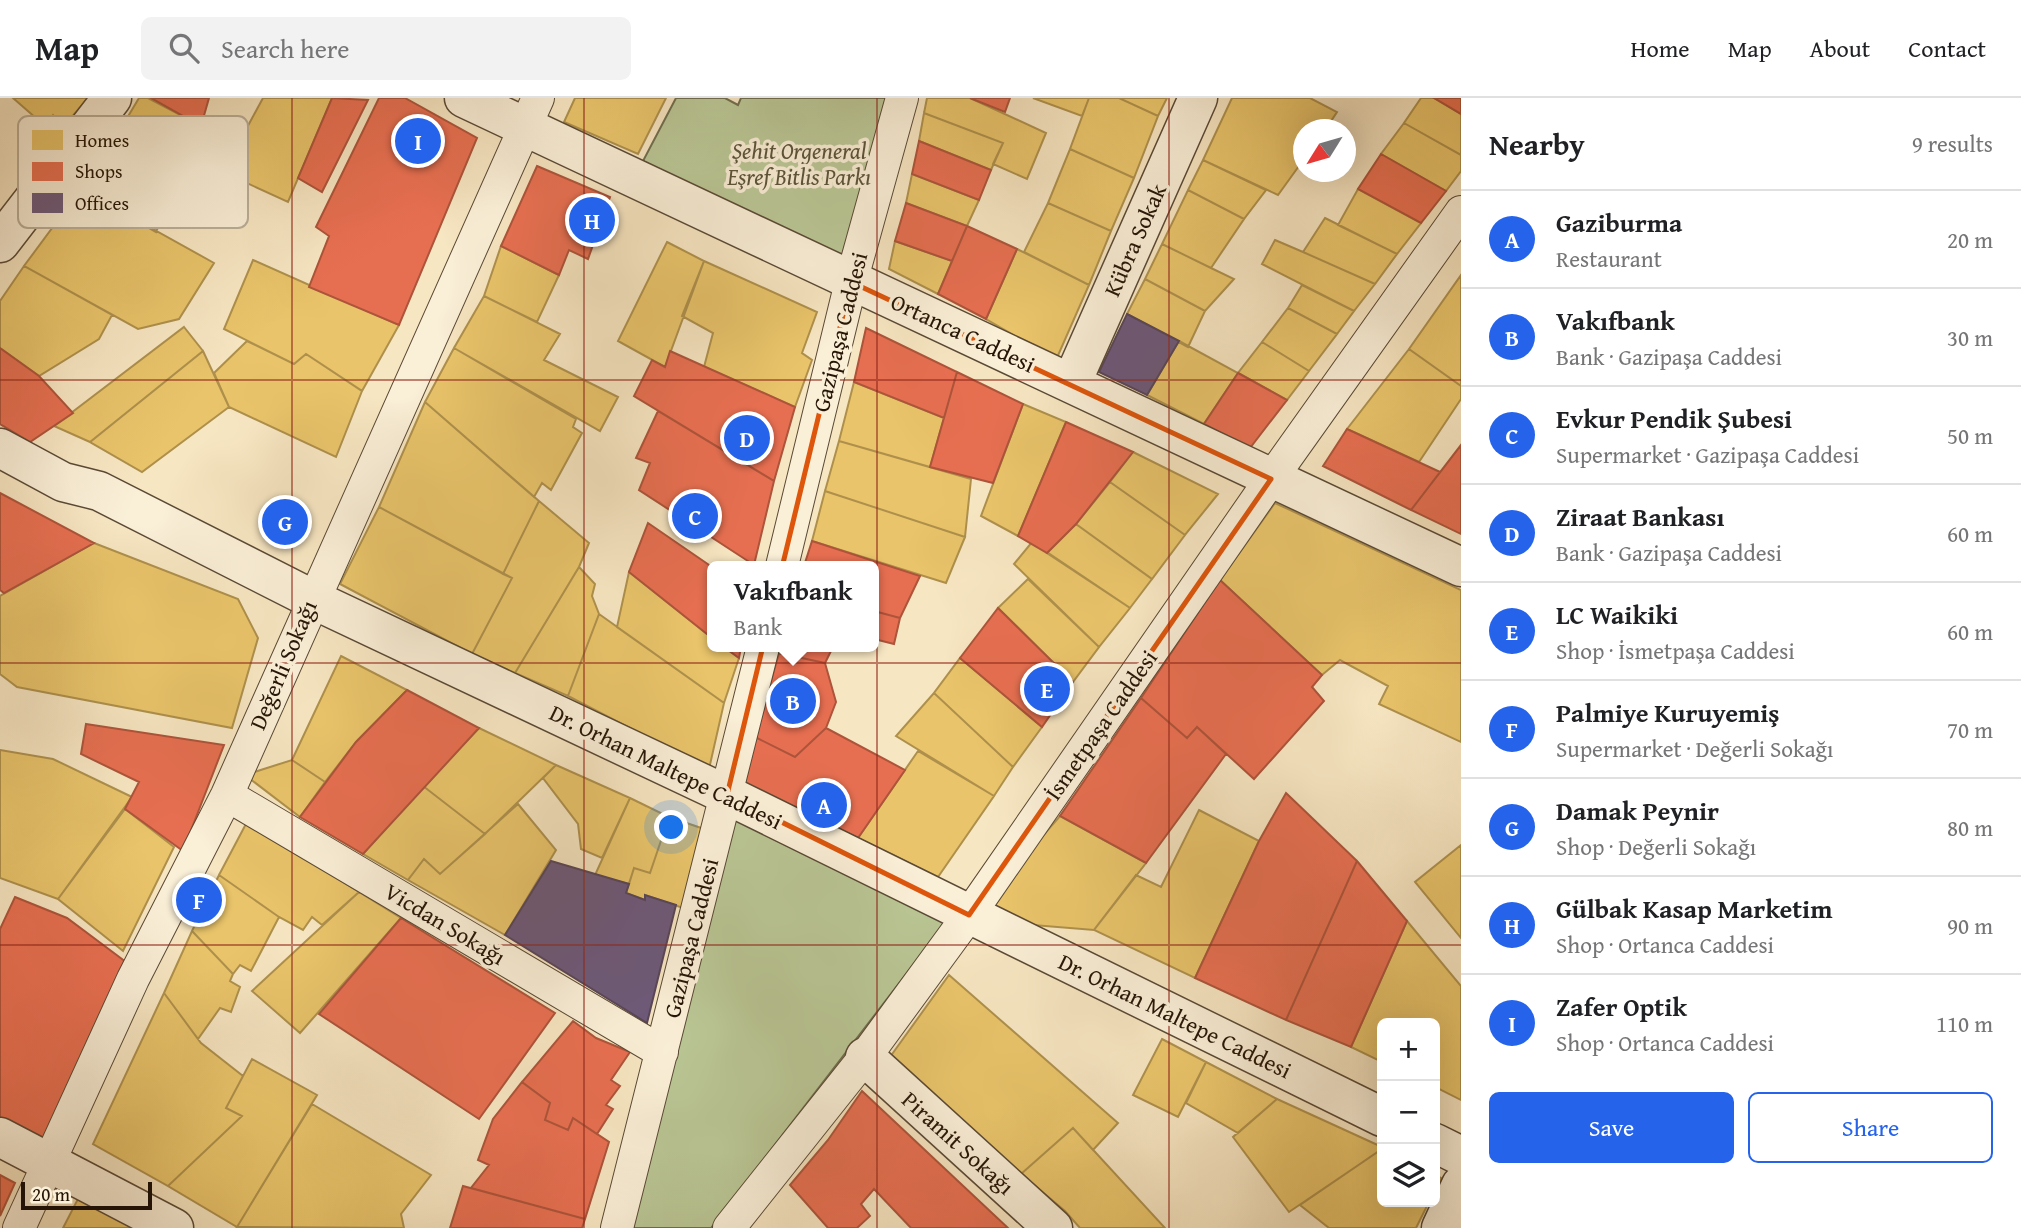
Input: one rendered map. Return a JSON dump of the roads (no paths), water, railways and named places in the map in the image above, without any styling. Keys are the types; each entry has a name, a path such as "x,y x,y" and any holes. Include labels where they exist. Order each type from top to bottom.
{"street":[{"path":"98,116 112,98"},
{"name":"Ortanca Caddesi","path":"464,98 530,112 851,282 1461,567"},
{"name":"Gazipaşa Caddesi","path":"783,561 851,282 902,98"},
{"name":"Kübra Sokak","path":"1072,383 1198,98"},
{"name":"Değerli Sokağı","path":"19,1228 133,979 227,795 530,112"},
{"name":"İsmetpaşa Caddesi","path":"729,1228 865,1057 969,915 1271,479 1461,212"},
{"path":"0,243 18,220"},
{"path":"0,427 72,466 99,491"},
{"path":"0,448 63,482 99,491"},
{"name":"Dr. Orhan Maltepe Caddesi","path":"99,491 312,599 727,795 1377,1115"},
{"name":"Gazipaşa Caddesi","path":"617,1228 762,652"},
{"name":"Vicdan Sokağı","path":"227,795 662,1052"},
{"name":"Piramit Sokağı","path":"865,1057 1053,1228"},
{"path":"0,1137 174,1228"},
{"path":"1437,1144 1461,1156"},
{"path":"1441,1228 1461,1185"}],"place":[{"name":"Zafer Optik","path":"418,141"},
{"name":"Gülbak Kasap Marketim","path":"592,220"},
{"name":"Ziraat Bankası","path":"747,438"},
{"name":"Evkur Pendik Şubesi","path":"695,516"},
{"name":"Damak Peynir","path":"285,522"},
{"name":"LC Waikiki","path":"1047,689"},
{"name":"Vakıfbank","path":"793,701"},
{"name":"Gaziburma","path":"824,805"},
{"name":"Palmiye Kuruyemiş","path":"199,900"}],"park label":[{"name":"Şehit Orgeneral Eşref Bitlis Parkı","path":"799,164"}]}
